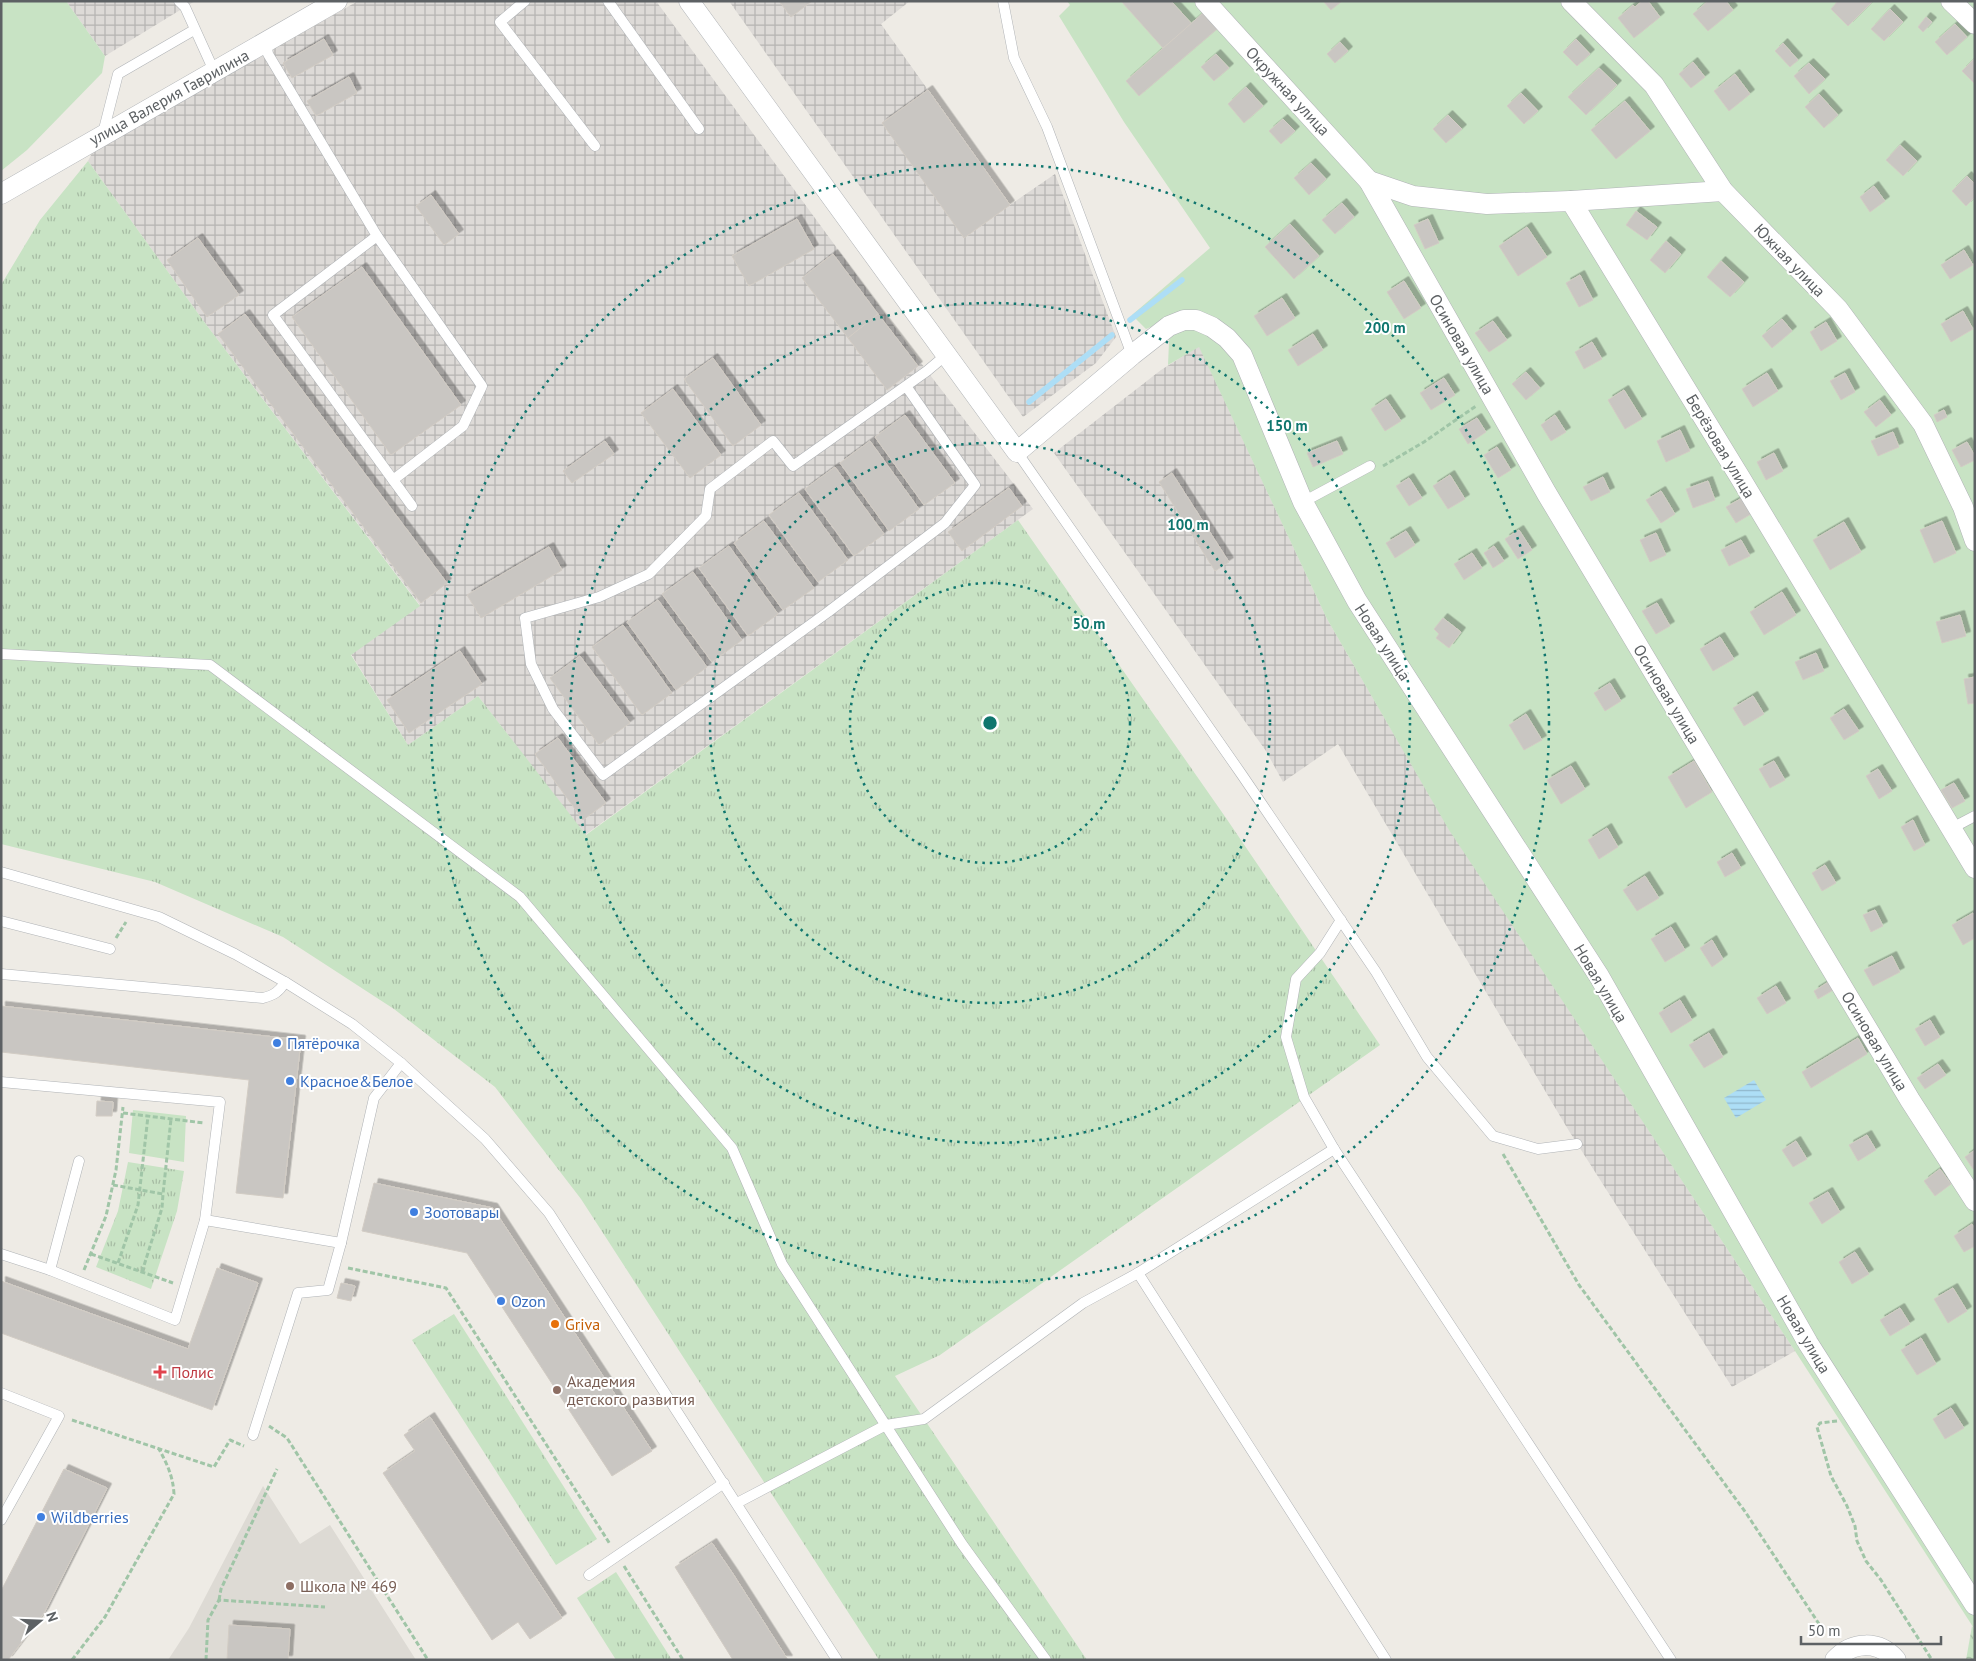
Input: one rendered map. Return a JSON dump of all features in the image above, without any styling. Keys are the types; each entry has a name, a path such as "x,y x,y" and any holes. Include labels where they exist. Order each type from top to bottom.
{"street":[{"name":"улица Валерия Гаврилина","path":"1,194 337,1"},
{"path":"690,1 1017,452"},
{"name":"Окружная улица","path":"1205,1 1369,180"},
{"name":"Южная улица","path":"1571,1 1654,85 1723,191 1838,308 1923,424 1963,507 1975,541"},
{"path":"1951,1 1975,24"},
{"path":"1369,180 1413,196 1487,204 1571,201 1723,191"},
{"name":"Осиновая улица","path":"1369,180 1552,503 1910,1100 1975,1201"},
{"name":"Берёзовая улица","path":"1571,201 1742,479 1975,868"},
{"name":"Новая улица","path":"1017,452 1169,326 1184,320 1196,320 1212,327 1227,338 1242,356 1303,502 1357,601 1599,976 1808,1344 1975,1605"},
{"path":"1835,1660 1850,1648 1868,1645 1886,1650 1896,1660"}],"lane":[{"path":"179,1 185,7 214,70"},
{"path":"525,1 500,22 595,146"},
{"path":"608,1 699,129"},
{"path":"1003,1 1014,58 1047,127 1132,355"},
{"path":"103,134 118,74 194,30"},
{"path":"266,43 268,54 378,236 482,386 463,426 392,480"},
{"path":"378,236 273,315 412,506"},
{"path":"906,386 975,485 945,523 828,612 603,775 552,709 531,664 525,618 599,597 649,574 706,516 710,489 773,440 793,466 906,386 946,355"},
{"path":"1017,452 1341,920 1376,972 1427,1057 1493,1136 1538,1149 1577,1144"},
{"path":"1303,502 1370,466"},
{"path":"1,654 210,665 520,897 732,1148 782,1264 962,1544 1046,1660"},
{"path":"1952,828 1975,816"},
{"path":"1,872 159,917 235,954 285,982 352,1024 401,1064 485,1139 549,1213 837,1660"},
{"path":"1341,920 1320,953 1296,979 1286,1037 1304,1097 1334,1148 1670,1660"},
{"path":"1,921 110,949"},
{"path":"1,974 263,998 273,996 280,991 285,982"},
{"path":"253,1435 298,1293 328,1290 336,1265 374,1098 401,1064"},
{"path":"1,1082 220,1102 205,1220 175,1320 50,1270 1,1254"},
{"path":"737,1503 886,1425 924,1419 1083,1303 1138,1273 1334,1148"},
{"path":"50,1270 79,1161"},
{"path":"205,1220 341,1243"},
{"path":"1138,1273 1386,1660"},
{"path":"1,1394 59,1416 1,1520"},
{"path":"588,1575 724,1483"}],"path":[{"path":"1370,466 1380,467 1424,442 1491,395"},
{"path":"80,1282 106,1216 125,1094"},
{"path":"122,1113 218,1125"},
{"path":"118,1263 138,1206 148,1116"},
{"path":"142,1272 162,1208 171,1119"},
{"path":"1493,1136 1579,1285 1746,1513 1823,1630"},
{"path":"112,1185 163,1194"},
{"path":"91,1254 184,1287"},
{"path":"336,1265 446,1288 683,1660"},
{"path":"59,1416 214,1467 230,1440 251,1450"},
{"path":"259,1419 287,1438 428,1660"},
{"path":"1834,1421 1820,1423 1817,1427 1830,1476 1847,1506 1855,1526 1857,1541 1866,1561 1881,1580 1932,1660"},
{"path":"72,1660 105,1617 174,1494 174,1481 159,1449"},
{"path":"206,1660 208,1620 219,1600 221,1590 277,1469"},
{"path":"219,1600 325,1607"}],"shaded area":[{"path":"66,1 195,1 105,56"},
{"path":"358,1 656,1 927,371 1033,509 585,835 478,696 408,745 351,654 420,605 205,323 88,161 93,151"},
{"path":"729,1 910,1 881,24 1010,205 1055,174 1116,337 1096,363 1023,417"},
{"path":"1199,346 1327,619 1449,829 1795,1351 1732,1387 1569,1131 1338,744 1283,782 1266,751 1054,453 1161,370"},
{"name":"Школа № 469","path":"263,1486 300,1544 330,1525 416,1660 168,1660 189,1628"}],"green space":[{"path":"1,1 66,1 105,56 102,73 27,150 1,171"},
{"path":"1067,1 1975,1 1975,1630 1795,1351 1449,830 1327,619 1199,347 1168,365 1170,319 1146,329 1132,315 1210,248 1124,122 1059,16 1070,5"},
{"path":"88,161 205,323 420,606 351,655 408,745 478,696 586,835 1018,520 1226,818 1380,1045 940,1355 895,1376 1087,1660 879,1660 581,1199 495,1087 394,1009 283,937 155,882 1,844 1,285 40,220"},
{"path":"133,1110 186,1116 184,1162 129,1153"},
{"path":"128,1162 184,1171 177,1211 151,1289 96,1267 118,1211"},
{"path":"454,1314 597,1539 556,1565 412,1340"},
{"path":"616,1572 672,1660 616,1660 577,1598"},
{"path":"1972,1626 1975,1630 1975,1660 1966,1660"}],"water":[{"path":"1754,1080 1766,1100 1736,1118 1724,1098"}],"building":[{"path":"779,1 812,1 791,17"},
{"path":"1121,1 1171,1 1192,24 1163,48"},
{"path":"1323,1 1342,1 1331,10"},
{"path":"1642,1 1648,1 1660,17 1634,38 1618,18 1633,5 1635,7"},
{"path":"1708,1 1726,1 1733,10 1708,31 1693,14"},
{"path":"1838,1 1873,1 1848,26 1831,9"},
{"path":"1890,9 1903,22 1884,41 1871,29"},
{"path":"1203,13 1217,29 1139,96 1126,81"},
{"path":"1926,17 1932,22 1923,32 1918,27"},
{"path":"1955,24 1967,37 1947,55 1935,42"},
{"path":"324,39 333,55 292,78 283,63"},
{"path":"1576,39 1590,54 1577,66 1563,52"},
{"path":"1340,42 1348,51 1335,63 1327,54"},
{"path":"1783,43 1798,60 1790,67 1775,51"},
{"path":"1216,54 1229,68 1214,81 1201,67"},
{"path":"1975,58 1975,84 1962,71"},
{"path":"1693,62 1705,77 1691,88 1679,74"},
{"path":"1809,63 1825,79 1809,94 1794,76"},
{"path":"1599,68 1617,85 1586,115 1568,97"},
{"path":"1735,74 1750,94 1729,111 1714,91"},
{"path":"349,77 357,93 316,116 307,101"},
{"path":"1246,87 1263,106 1244,123 1228,104"},
{"path":"928,90 1010,205 964,238 882,123"},
{"path":"1521,93 1538,111 1524,124 1507,106"},
{"path":"1819,94 1838,115 1824,128 1805,107"},
{"path":"1625,101 1650,131 1616,159 1591,130"},
{"path":"1448,115 1462,129 1446,143 1433,129"},
{"path":"1283,119 1295,131 1281,144 1269,131"},
{"path":"1900,145 1917,161 1903,176 1886,160"},
{"path":"1311,163 1326,179 1309,195 1294,178"},
{"path":"1967,176 1975,184 1975,197 1966,206 1952,191"},
{"path":"1874,186 1885,201 1870,212 1860,197"},
{"path":"431,195 459,234 444,245 416,206"},
{"path":"1342,203 1354,217 1335,234 1322,220"},
{"path":"1636,211 1657,227 1647,240 1626,225"},
{"path":"797,219 814,249 749,286 732,256"},
{"path":"1428,219 1439,243 1425,249 1414,225"},
{"path":"1290,224 1319,256 1294,279 1265,247"},
{"path":"1527,227 1547,257 1518,276 1499,246"},
{"path":"198,238 239,295 207,317 167,260"},
{"path":"1666,241 1681,254 1665,273 1650,260"},
{"path":"1964,250 1973,265 1950,279 1941,265"},
{"path":"833,254 878,314 848,338 802,278"},
{"path":"1721,261 1744,282 1730,297 1707,277"},
{"path":"362,267 461,405 391,455 292,317"},
{"path":"1580,275 1593,300 1579,307 1566,283"},
{"path":"1404,281 1421,308 1404,319 1387,292"},
{"path":"1282,298 1295,318 1267,336 1254,316"},
{"path":"1963,311 1973,329 1951,342 1941,324"},
{"path":"245,314 447,583 421,603 218,334"},
{"path":"878,314 918,366 887,390 848,338"},
{"path":"1782,319 1792,331 1772,348 1762,336"},
{"path":"1493,321 1507,340 1489,352 1475,333"},
{"path":"1826,322 1837,341 1821,351 1810,332"},
{"path":"1313,334 1323,350 1298,366 1288,350"},
{"path":"1592,342 1602,359 1584,369 1575,352"},
{"path":"713,358 761,425 733,446 684,379"},
{"path":"1526,372 1540,388 1526,400 1512,384"},
{"path":"1767,373 1778,391 1753,407 1742,389"},
{"path":"1845,373 1855,392 1841,400 1830,381"},
{"path":"1444,378 1455,395 1431,410 1420,393"},
{"path":"673,389 721,455 690,478 641,413"},
{"path":"1624,390 1642,419 1625,429 1608,400"},
{"path":"1386,399 1401,421 1385,431 1371,409"},
{"path":"1880,400 1891,415 1876,427 1864,412"},
{"path":"1944,410 1947,417 1937,422 1934,415"},
{"path":"905,415 955,483 924,505 875,437"},
{"path":"1555,415 1566,432 1551,441 1541,425"},
{"path":"1477,418 1486,432 1468,444 1459,429"},
{"path":"1680,430 1690,451 1666,462 1657,441"},
{"path":"1893,432 1899,447 1878,456 1871,441"},
{"path":"605,441 614,454 572,483 563,471"},
{"path":"870,441 919,509 889,531 840,463"},
{"path":"1337,441 1343,454 1313,467 1307,453"},
{"path":"1967,442 1975,456 1975,460 1961,467 1952,450"},
{"path":"1497,447 1511,470 1498,478 1484,455"},
{"path":"1774,453 1783,471 1766,480 1757,462"},
{"path":"835,467 884,534 854,556 805,489"},
{"path":"1172,473 1229,562 1215,571 1159,482"},
{"path":"1450,475 1465,499 1448,509 1433,486"},
{"path":"1603,477 1610,492 1591,501 1583,487"},
{"path":"1409,478 1422,498 1409,506 1396,486"},
{"path":"1708,481 1715,500 1693,508 1686,489"},
{"path":"1009,488 1022,506 962,551 948,532"},
{"path":"1661,491 1675,514 1661,523 1646,500"},
{"path":"799,493 848,560 818,582 769,515"},
{"path":"1742,498 1751,514 1736,523 1726,507"},
{"path":"764,521 814,588 783,610 734,543"},
{"path":"1942,521 1956,553 1934,563 1920,530"},
{"path":"1844,522 1861,552 1830,570 1813,540"},
{"path":"1519,530 1532,550 1518,559 1505,539"},
{"path":"1406,531 1415,545 1395,558 1386,543"},
{"path":"1656,533 1666,555 1650,562 1640,540"},
{"path":"1741,540 1750,556 1729,566 1721,550"},
{"path":"729,546 778,614 748,636 699,568"},
{"path":"1494,546 1504,561 1493,568 1484,553"},
{"path":"549,547 562,570 481,618 467,595"},
{"path":"1472,553 1482,568 1464,580 1454,564"},
{"path":"693,572 742,640 712,662 662,594"},
{"path":"1782,592 1796,615 1764,635 1750,612"},
{"path":"658,600 707,667 676,690 627,622"},
{"path":"1657,603 1670,626 1656,634 1642,611"},
{"path":"1960,615 1966,636 1942,643 1936,622"},
{"path":"1443,618 1461,632 1449,648 1436,638 1439,634 1434,629"},
{"path":"623,625 672,693 642,715 592,647"},
{"path":"1720,637 1734,659 1713,671 1700,649"},
{"path":"460,651 482,684 409,733 387,700"},
{"path":"1816,653 1824,671 1803,680 1795,662"},
{"path":"580,656 630,723 599,745 550,678"},
{"path":"1975,677 1975,703 1968,704 1964,679"},
{"path":"1610,683 1621,701 1605,711 1594,693"},
{"path":"1753,696 1764,714 1744,726 1733,708"},
{"path":"1844,709 1859,731 1844,740 1830,718"},
{"path":"1526,714 1542,740 1524,750 1509,725"},
{"path":"558,738 606,803 583,820 535,754"},
{"path":"1694,761 1712,792 1686,808 1668,777"},
{"path":"1774,761 1785,780 1770,788 1759,769"},
{"path":"1571,766 1585,789 1561,804 1547,780"},
{"path":"1878,769 1892,791 1879,799 1866,776"},
{"path":"1954,783 1965,801 1952,808 1941,790"},
{"path":"1913,820 1925,845 1914,851 1901,827"},
{"path":"1607,828 1618,847 1599,859 1588,840"},
{"path":"1732,853 1741,868 1725,877 1717,862"},
{"path":"1825,865 1836,883 1822,891 1812,873"},
{"path":"1645,876 1659,898 1637,911 1623,890"},
{"path":"1875,910 1883,926 1871,932 1863,915"},
{"path":"1973,913 1975,916 1975,938 1963,945 1952,925"},
{"path":"1671,927 1685,950 1665,962 1651,939"},
{"path":"1712,940 1723,959 1712,967 1700,948"},
{"path":"1892,956 1900,972 1873,986 1864,970"},
{"path":"1830,981 1835,989 1818,999 1814,991"},
{"path":"1776,986 1786,1003 1767,1014 1757,998"},
{"path":"1680,1000 1692,1020 1671,1033 1659,1013"},
{"path":"1,1006 301,1040 283,1198 236,1193 249,1080 1,1052"},
{"path":"1930,1020 1940,1037 1925,1046 1915,1029"},
{"path":"1709,1033 1723,1057 1704,1068 1689,1045"},
{"path":"1858,1038 1867,1054 1811,1088 1802,1072"},
{"path":"1938,1064 1946,1075 1925,1089 1917,1078"},
{"path":"97,1101 113,1102 112,1116 96,1116"},
{"path":"1867,1135 1876,1150 1858,1161 1849,1145"},
{"path":"1796,1141 1807,1159 1793,1167 1782,1150"},
{"path":"1975,1150 1975,1168 1973,1169 1965,1157"},
{"path":"1940,1169 1951,1184 1935,1196 1924,1181"},
{"path":"374,1183 493,1208 652,1451 612,1476 467,1253 362,1231"},
{"path":"1828,1192 1840,1212 1822,1224 1809,1203"},
{"path":"1972,1224 1975,1229 1975,1246 1964,1252 1954,1236"},
{"path":"1855,1252 1869,1274 1852,1284 1839,1262"},
{"path":"217,1268 258,1283 212,1410 1,1333 1,1281 188,1349"},
{"path":"341,1283 355,1286 351,1301 337,1298"},
{"path":"1953,1288 1967,1311 1948,1323 1934,1299"},
{"path":"1900,1308 1910,1324 1890,1336 1880,1320"},
{"path":"1921,1338 1936,1364 1917,1375 1901,1350"},
{"path":"1951,1408 1964,1428 1945,1439 1933,1419"},
{"path":"430,1417 562,1618 530,1639 518,1622 492,1640 383,1473 415,1451 404,1435"},
{"path":"64,1469 107,1488 44,1613 8,1660 1,1660 1,1591"},
{"path":"712,1543 788,1660 733,1660 675,1567"},
{"path":"229,1625 290,1629 288,1660 227,1660"}],"waterway":[{"path":"1130,320 1182,280"},
{"path":"1029,402 1112,335"}],"place":[{"name":"Пятёрочка","path":"277,1043"},
{"name":"Красное&Белое","path":"290,1081"},
{"name":"Зоотовары","path":"414,1212"},
{"name":"Ozon","path":"501,1301"},
{"name":"Griva","path":"555,1324"},
{"name":"Полис","path":"160,1372"},
{"name":"Академия детского развития","path":"557,1390"},
{"name":"Wildberries","path":"41,1517"},
{"name":"Школа № 469","path":"290,1586"}]}
